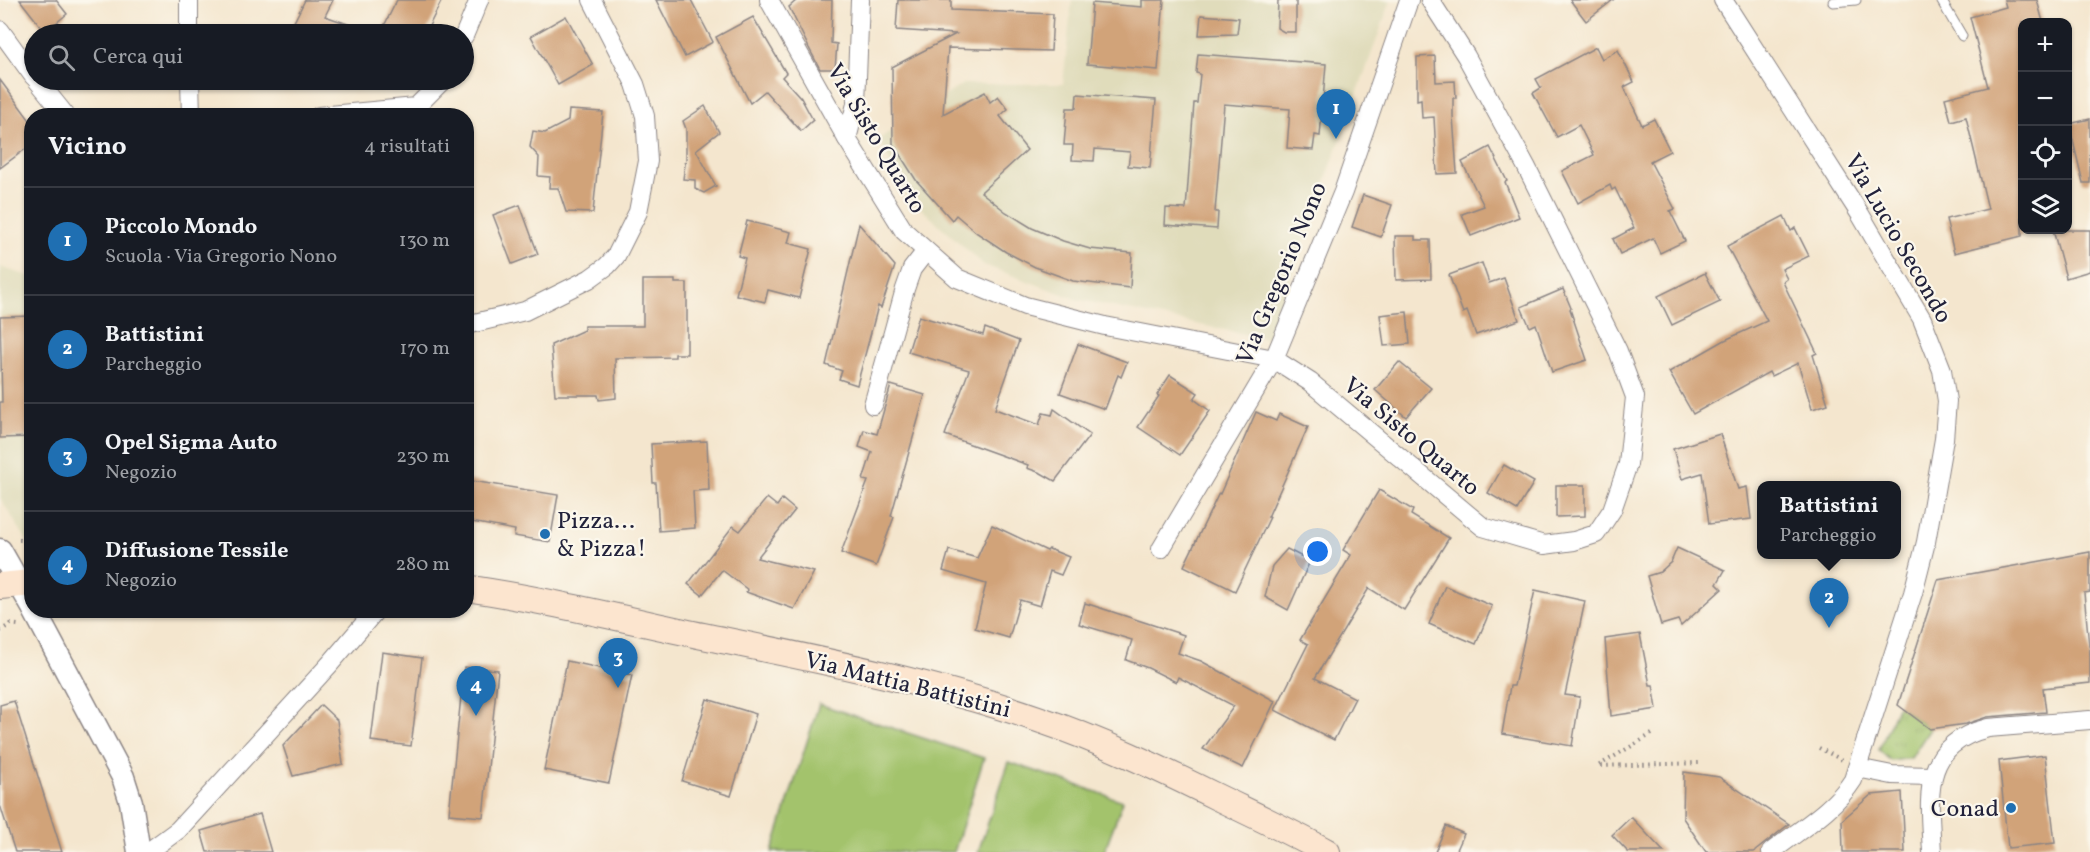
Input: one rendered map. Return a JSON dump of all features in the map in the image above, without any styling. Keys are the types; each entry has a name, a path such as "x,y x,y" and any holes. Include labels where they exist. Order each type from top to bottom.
{"main road":[{"name":"Via Mattia Battistini","path":"474,589 818,660 1012,710 1122,752 1327,852"}],"street":[{"path":"189,0 189,24"},
{"path":"469,24 479,0"},
{"path":"474,323 525,311 589,279 608,266 616,256 638,212 648,161 645,116 635,84 592,0"},
{"path":"847,139 855,104 861,0"},
{"name":"Via Gregorio Nono","path":"1161,549 1274,360 1344,192 1408,0"},
{"name":"Via Sisto Quarto","path":"773,2 847,139 903,231 957,278 1025,306 1105,326 1274,360 1310,382 1483,527 1544,545 1574,541 1596,534 1612,510 1628,464 1635,397 1618,351 1526,166 1466,56 1430,0"},
{"name":"Via Lucio Secondo","path":"1723,0 1860,214 1922,319 1942,370 1947,401 1944,439 1926,542 1913,593 1853,780 1841,796 1771,852"},
{"path":"0,30 24,62"},
{"path":"45,90 60,108"},
{"path":"190,90 191,108"},
{"path":"405,108 416,107 433,90"},
{"path":"873,405 905,289 912,269 926,251"},
{"path":"10,545 23,599"},
{"path":"34,618 123,777 131,802 139,852"},
{"path":"148,852 178,830 369,618"},
{"path":"1932,852 1930,800 1932,776 1938,762 1950,746 1974,732 1988,728 2090,720"},
{"path":"1857,768 1892,775 1932,776"}],"lane":[{"path":"1833,2 1856,0"},
{"path":"1941,0 1962,36"}],"path":[{"path":"10,545 24,542"},
{"path":"0,631 10,624 23,599"},
{"path":"1652,734 1598,766 1701,763"}],"shaded area":[{"path":"1072,0 1391,0 1268,339 1076,299 984,265 906,195 879,139 963,84 1063,84"},
{"path":"0,267 24,275 24,536 0,498"}],"green space":[{"path":"819,704 984,758 954,852 772,852"},
{"path":"1898,705 1930,729 1911,758 1891,761 1879,750"},
{"path":"1009,762 1123,801 1104,852 978,852"}],"building":[{"path":"20,0 56,0 67,14 55,24 39,24"},
{"path":"305,0 333,0 325,16 348,24 293,24"},
{"path":"397,0 442,0 430,24 385,24"},
{"path":"656,0 691,0 713,42 685,57"},
{"path":"797,0 832,0 831,43 837,44 835,69 820,69 789,7"},
{"path":"898,0 951,0 951,10 1053,14 1051,51 948,48 943,114 985,92 990,102 998,96 1008,109 1000,116 1027,150 981,192 1006,212 1032,228 1063,241 1090,249 1132,253 1130,288 1073,281 1035,267 977,233 956,215 952,220 916,180 893,144 892,67 956,34 896,30"},
{"path":"1142,0 1164,0 1158,70 1087,64 1092,3 1142,7"},
{"path":"1278,0 1296,0 1296,32 1284,32 1277,28"},
{"path":"1570,0 1613,0 1586,21"},
{"path":"2004,0 2037,0 2042,18 2018,18 2018,234 2022,236 1954,253 1946,219 1988,209 1966,117 1951,121 1945,98 1988,87 1970,17 2006,7"},
{"path":"1201,15 1239,18 1237,34 1199,35"},
{"path":"566,16 593,65 558,85 531,36"},
{"path":"753,17 786,73 782,77 801,98 813,120 801,131 765,91 750,103 716,37"},
{"path":"1596,47 1602,59 1618,50 1634,82 1624,87 1642,125 1654,119 1670,151 1650,161 1675,209 1670,211 1685,241 1660,253 1653,238 1620,254 1613,239 1634,228 1615,188 1612,190 1610,185 1578,203 1562,171 1594,155 1579,125 1557,137 1533,93 1541,88 1536,79"},
{"path":"1198,54 1326,64 1320,136 1315,135 1313,150 1287,148 1290,109 1224,104 1215,212 1218,212 1217,229 1165,225 1166,208 1186,209 1194,103 1197,103 1200,74 1196,73"},
{"path":"1435,56 1436,82 1455,81 1456,98 1453,98 1453,116 1457,173 1437,174 1434,117 1422,118 1421,99 1417,100 1417,57"},
{"path":"0,80 24,112 24,150 0,168"},
{"path":"1077,94 1156,100 1150,168 1128,166 1130,152 1095,149 1094,161 1072,160 1073,145 1064,145 1067,108 1076,108"},
{"path":"705,106 719,132 696,150 716,186 704,193 695,189 695,180 683,179 686,129 683,121"},
{"path":"569,110 603,112 593,213 566,212 558,188 549,188 550,177 538,176 539,157 530,147 533,131 545,133 568,121"},
{"path":"2090,119 2090,183 2083,183 2072,137 2072,123"},
{"path":"1490,147 1507,181 1505,182 1519,217 1471,236 1462,214 1484,206 1462,162"},
{"path":"1363,195 1392,205 1381,237 1352,227"},
{"path":"520,205 538,254 512,264 493,215"},
{"path":"1784,216 1791,231 1795,228 1809,256 1782,269 1787,279 1783,282 1817,353 1813,355 1828,404 1812,409 1798,363 1771,376 1769,372 1693,414 1669,372 1725,340 1767,321 1727,246"},
{"path":"747,221 791,232 788,243 811,249 799,298 768,290 765,302 736,295 745,258 738,256"},
{"path":"859,224 895,266 881,308 878,306 857,385 839,379 842,371 826,365"},
{"path":"2072,230 2090,230 2090,271 2066,278 2054,234 2072,234"},
{"path":"1395,236 1415,236 1415,240 1430,240 1431,279 1396,280"},
{"path":"1482,263 1489,283 1504,278 1519,320 1476,335 1467,311 1463,313 1449,275"},
{"path":"1705,273 1720,302 1672,325 1658,296"},
{"path":"643,280 675,280 675,283 687,283 687,354 675,354 675,357 615,358 616,398 599,400 598,395 555,395 551,345 584,330 584,326 643,326"},
{"path":"1563,289 1587,360 1552,372 1536,324 1530,327 1521,307"},
{"path":"1407,312 1410,344 1384,346 1380,315"},
{"path":"24,316 24,437 0,438 0,402 2,402 0,317"},
{"path":"919,316 983,335 985,328 1019,341 995,409 1039,425 1043,413 1052,415 1054,409 1090,435 1055,481 1027,468 1028,465 945,435 969,370 908,352"},
{"path":"1078,344 1127,362 1121,377 1118,375 1105,409 1060,393"},
{"path":"1399,362 1431,388 1406,417 1375,390"},
{"path":"1170,375 1198,393 1194,399 1210,411 1180,455 1138,427"},
{"path":"891,385 925,395 891,516 894,517 876,566 841,553 868,481 863,480 872,452 859,447 864,430 877,434"},
{"path":"1256,412 1276,421 1279,414 1308,427 1268,517 1270,517 1235,591 1184,566 1220,494"},
{"path":"1720,434 1738,489 1747,487 1751,519 1709,524 1702,473 1682,479 1673,449"},
{"path":"707,441 709,490 693,491 695,528 659,531 651,444"},
{"path":"1504,465 1534,482 1517,510 1488,493"},
{"path":"474,481 558,495 550,542 514,536 515,530 474,522"},
{"path":"1556,485 1585,485 1585,516 1556,517"},
{"path":"1379,490 1413,510 1411,515 1449,538 1404,610 1369,588 1315,678 1355,698 1334,740 1275,710 1308,644 1300,640 1351,555 1343,550"},
{"path":"767,498 777,506 782,499 795,510 757,558 814,572 794,609 746,592 748,590 722,570 702,595 688,584 733,526 740,531"},
{"path":"992,525 1047,551 1049,549 1069,557 1061,575 1050,571 1040,606 1020,600 1009,638 975,628 986,584 943,571 949,550 977,558"},
{"path":"1677,548 1725,570 1717,584 1722,589 1681,626 1678,620 1661,625 1647,576 1660,572 1671,562"},
{"path":"1287,549 1310,561 1288,610 1265,597 1272,566"},
{"path":"2090,552 2090,592 2084,593 2090,683 2043,688 2046,712 1987,717 1966,724 1930,729 1898,705 1938,580"},
{"path":"1445,586 1492,606 1476,644 1429,624"},
{"path":"1535,590 1585,601 1565,695 1580,697 1572,746 1502,734 1510,686 1514,686"},
{"path":"1085,603 1184,635 1178,653 1201,661 1275,701 1243,768 1203,749 1234,706 1178,677 1176,682 1126,660 1132,640 1079,624"},
{"path":"1640,634 1657,709 1611,716 1605,639"},
{"path":"382,652 422,658 411,746 371,741"},
{"path":"567,661 632,675 609,783 544,770"},
{"path":"464,667 498,670 483,817 449,814"},
{"path":"707,699 756,714 731,796 682,781"},
{"path":"14,701 62,852 15,852 0,805 0,705"},
{"path":"321,705 337,720 343,764 293,776 283,746"},
{"path":"2045,755 2055,843 2008,848 1999,761"},
{"path":"1684,772 1719,777 1789,824 1754,852 1706,852 1683,818"},
{"path":"1902,792 1905,852 1843,852 1842,820 1871,795"},
{"path":"260,814 271,852 207,852 201,831"},
{"path":"1631,817 1664,852 1628,852 1612,835"},
{"path":"1446,826 1464,834 1456,852 1435,852"}],"place":[{"name":"Piccolo Mondo","path":"1336,139"},
{"name":"Pizza... & Pizza!","path":"545,534"},
{"name":"Battistini","path":"1829,628"},
{"name":"Opel Sigma Auto","path":"618,688"},
{"name":"Diffusione Tessile","path":"476,716"},
{"name":"Conad","path":"2011,808"}]}
